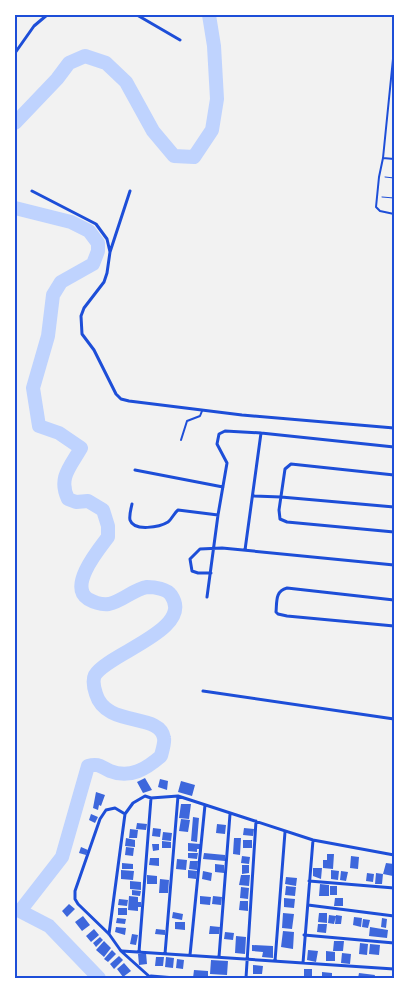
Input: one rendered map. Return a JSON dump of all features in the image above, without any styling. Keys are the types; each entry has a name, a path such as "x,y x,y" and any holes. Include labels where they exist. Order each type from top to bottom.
{"street":[{"path":"15,53 29,32 47,15"},
{"path":"137,15 180,40"},
{"path":"32,191 96,224 107,238 110,252"},
{"path":"130,191 110,252 104,282 84,308 81,316 82,334 94,350 116,394 129,401 202,411 394,428"},
{"path":"207,597 218,516 228,463 217,444 219,434 225,431 261,433 394,447"},
{"path":"245,550 261,433"},
{"path":"394,475 291,464 286,469 279,510 282,521 394,532"},
{"path":"135,470 223,487"},
{"path":"252,496 394,507"},
{"path":"132,504 130,514 131,523 134,526 151,527 167,522 178,510 218,516"},
{"path":"211,574 194,572 190,564 192,556 200,549 245,550 394,565"},
{"path":"394,600 287,588 280,590 278,593 276,612 287,616 394,626"},
{"path":"203,691 394,719"},
{"path":"109,934 125,814 137,800 145,796 151,798 178,796 313,840 394,856"},
{"path":"165,954 178,796"},
{"path":"139,952 151,798"},
{"path":"190,955 204,805"},
{"path":"125,814 115,808 106,810 102,814 74,895 78,904 109,934 121,951 151,977 175,978"},
{"path":"219,957 230,814"},
{"path":"246,978 256,821"},
{"path":"275,961 285,832"},
{"path":"302,963 313,840"},
{"path":"309,881 394,888"},
{"path":"308,905 394,916"},
{"path":"304,935 394,943"},
{"path":"121,951 394,969"}],"lane":[{"path":"394,49 383,158 377,196 377,210 394,214"},
{"path":"383,158 394,159"},
{"path":"181,440 187,420 200,416 202,411"}],"path":[{"path":"379,177 394,178"},
{"path":"377,196 394,198"}],"building":[{"path":"145,778 152,790 143,793 137,782"},
{"path":"160,779 168,781 167,790 158,787"},
{"path":"181,781 195,785 192,796 178,792"},
{"path":"96,792 105,795 98,810 93,808"},
{"path":"181,804 191,804 189,819 179,818"},
{"path":"91,814 98,817 95,823 89,820"},
{"path":"193,817 199,818 197,842 191,841"},
{"path":"181,819 190,820 188,832 179,831"},
{"path":"137,823 147,824 146,830 136,829"},
{"path":"217,824 226,825 225,834 216,833"},
{"path":"153,828 161,829 160,837 152,836"},
{"path":"244,828 254,829 253,836 243,835"},
{"path":"130,829 138,830 137,838 129,838"},
{"path":"163,832 172,833 171,841 162,840"},
{"path":"126,838 135,840 135,847 125,846"},
{"path":"234,838 241,838 240,855 233,854"},
{"path":"243,840 252,840 252,848 243,848"},
{"path":"162,841 171,842 171,848 162,848"},
{"path":"188,843 200,844 200,849 197,849 197,852 188,851"},
{"path":"152,844 159,844 159,850 153,851"},
{"path":"81,847 88,850 86,855 79,853"},
{"path":"126,847 134,848 133,856 125,855"},
{"path":"188,853 198,853 197,859 188,858"},
{"path":"204,853 225,855 225,861 203,859"},
{"path":"327,854 334,854 333,869 323,868 323,860 327,860"},
{"path":"242,856 250,857 249,864 241,863"},
{"path":"351,856 359,857 358,869 350,868"},
{"path":"150,858 159,858 159,866 149,865"},
{"path":"177,859 187,860 186,870 176,869"},
{"path":"190,861 198,861 197,870 189,869"},
{"path":"122,863 133,864 133,869 122,869"},
{"path":"386,863 394,864 393,876 383,874"},
{"path":"215,864 224,865 224,873 215,872"},
{"path":"242,865 249,865 249,873 242,874"},
{"path":"313,868 322,868 321,879 313,876"},
{"path":"121,870 134,871 133,880 121,879"},
{"path":"188,870 197,871 196,879 188,878"},
{"path":"331,870 339,871 338,880 331,879"},
{"path":"203,871 212,873 211,881 202,879"},
{"path":"341,871 348,872 346,881 340,880"},
{"path":"367,873 374,874 373,882 366,881"},
{"path":"376,873 383,874 382,884 375,884"},
{"path":"147,875 157,876 157,884 147,884"},
{"path":"241,875 250,875 249,886 239,885"},
{"path":"286,877 297,878 296,886 285,884"},
{"path":"160,879 169,880 168,893 159,893"},
{"path":"130,881 141,882 141,890 130,889"},
{"path":"320,884 329,885 329,896 319,896"},
{"path":"286,886 296,887 295,896 285,895"},
{"path":"330,886 337,886 337,895 330,895"},
{"path":"241,887 249,888 248,899 240,898"},
{"path":"132,890 141,891 140,896 132,895"},
{"path":"129,896 138,897 138,902 141,902 141,907 138,907 138,911 128,910"},
{"path":"200,896 211,897 210,905 200,904"},
{"path":"213,896 222,897 221,905 212,904"},
{"path":"284,898 295,899 294,908 284,907"},
{"path":"335,898 343,898 343,906 334,906"},
{"path":"119,899 128,900 127,906 118,905"},
{"path":"240,901 248,901 248,911 239,910"},
{"path":"69,904 75,909 67,917 62,911"},
{"path":"118,908 127,908 127,915 118,915"},
{"path":"173,912 183,914 182,920 172,918"},
{"path":"283,913 294,914 292,929 282,928"},
{"path":"319,913 327,913 327,923 318,922"},
{"path":"329,915 336,916 334,924 328,923"},
{"path":"336,915 342,916 341,924 335,924"},
{"path":"83,916 90,925 82,931 75,922"},
{"path":"354,917 362,918 361,927 353,925"},
{"path":"117,918 126,919 125,924 116,923"},
{"path":"382,918 387,919 386,928 381,927"},
{"path":"363,919 370,920 368,928 362,927"},
{"path":"175,922 185,922 185,930 175,929"},
{"path":"318,924 327,924 326,933 317,932"},
{"path":"210,926 220,927 219,934 209,934"},
{"path":"116,927 126,928 125,935 115,932"},
{"path":"370,927 388,930 387,938 369,936"},
{"path":"94,929 99,935 91,942 86,936"},
{"path":"156,929 165,930 165,935 155,934"},
{"path":"283,931 294,932 293,949 281,947"},
{"path":"225,932 234,933 233,940 224,939"},
{"path":"132,934 138,935 136,945 130,944"},
{"path":"236,936 246,937 245,954 235,953"},
{"path":"100,937 103,940 96,947 93,943"},
{"path":"104,941 111,948 104,957 96,950"},
{"path":"334,941 344,941 343,951 333,951"},
{"path":"360,943 368,944 367,955 359,954"},
{"path":"370,944 380,945 379,955 369,954"},
{"path":"252,945 273,946 273,958 262,957 263,952 252,951"},
{"path":"112,950 116,954 108,962 104,959"},
{"path":"308,950 318,951 316,962 307,960"},
{"path":"326,951 335,952 335,961 326,961"},
{"path":"146,953 147,964 139,965 138,954"},
{"path":"342,953 351,954 350,964 341,963"},
{"path":"119,956 123,960 114,969 110,964"},
{"path":"156,957 164,957 163,966 155,966"},
{"path":"166,957 174,958 173,968 165,967"},
{"path":"177,959 184,960 183,969 176,968"},
{"path":"211,960 228,961 227,975 210,974"},
{"path":"124,963 131,971 123,977 117,969"},
{"path":"253,965 263,966 262,974 253,974"},
{"path":"304,969 312,969 312,977 304,976"},
{"path":"194,970 208,971 208,978 193,978"},
{"path":"322,972 332,973 332,978 322,978"},
{"path":"359,973 375,975 374,978 358,978"}],"waterway":[{"path":"15,123 57,79 69,63 85,56 106,63 126,82 153,131 174,156 194,157 212,130 217,99 214,46 209,15"},
{"path":"15,208 71,222 89,231 98,243 98,251 93,264 61,282 53,295 48,336 33,388 39,426 59,433 81,448 69,467 65,479 65,492 68,499 76,502 88,501 103,510 108,526 108,537 92,558 83,577 81,586 83,593 88,599 98,603 109,604 142,588 157,588 171,595 175,608 171,619 161,630 103,667 95,675 94,680 96,694 102,705 110,712 153,725 160,730 164,738 161,756 144,769 124,774 110,771 97,765 88,766 62,857 20,911 49,926 99,978"}]}
